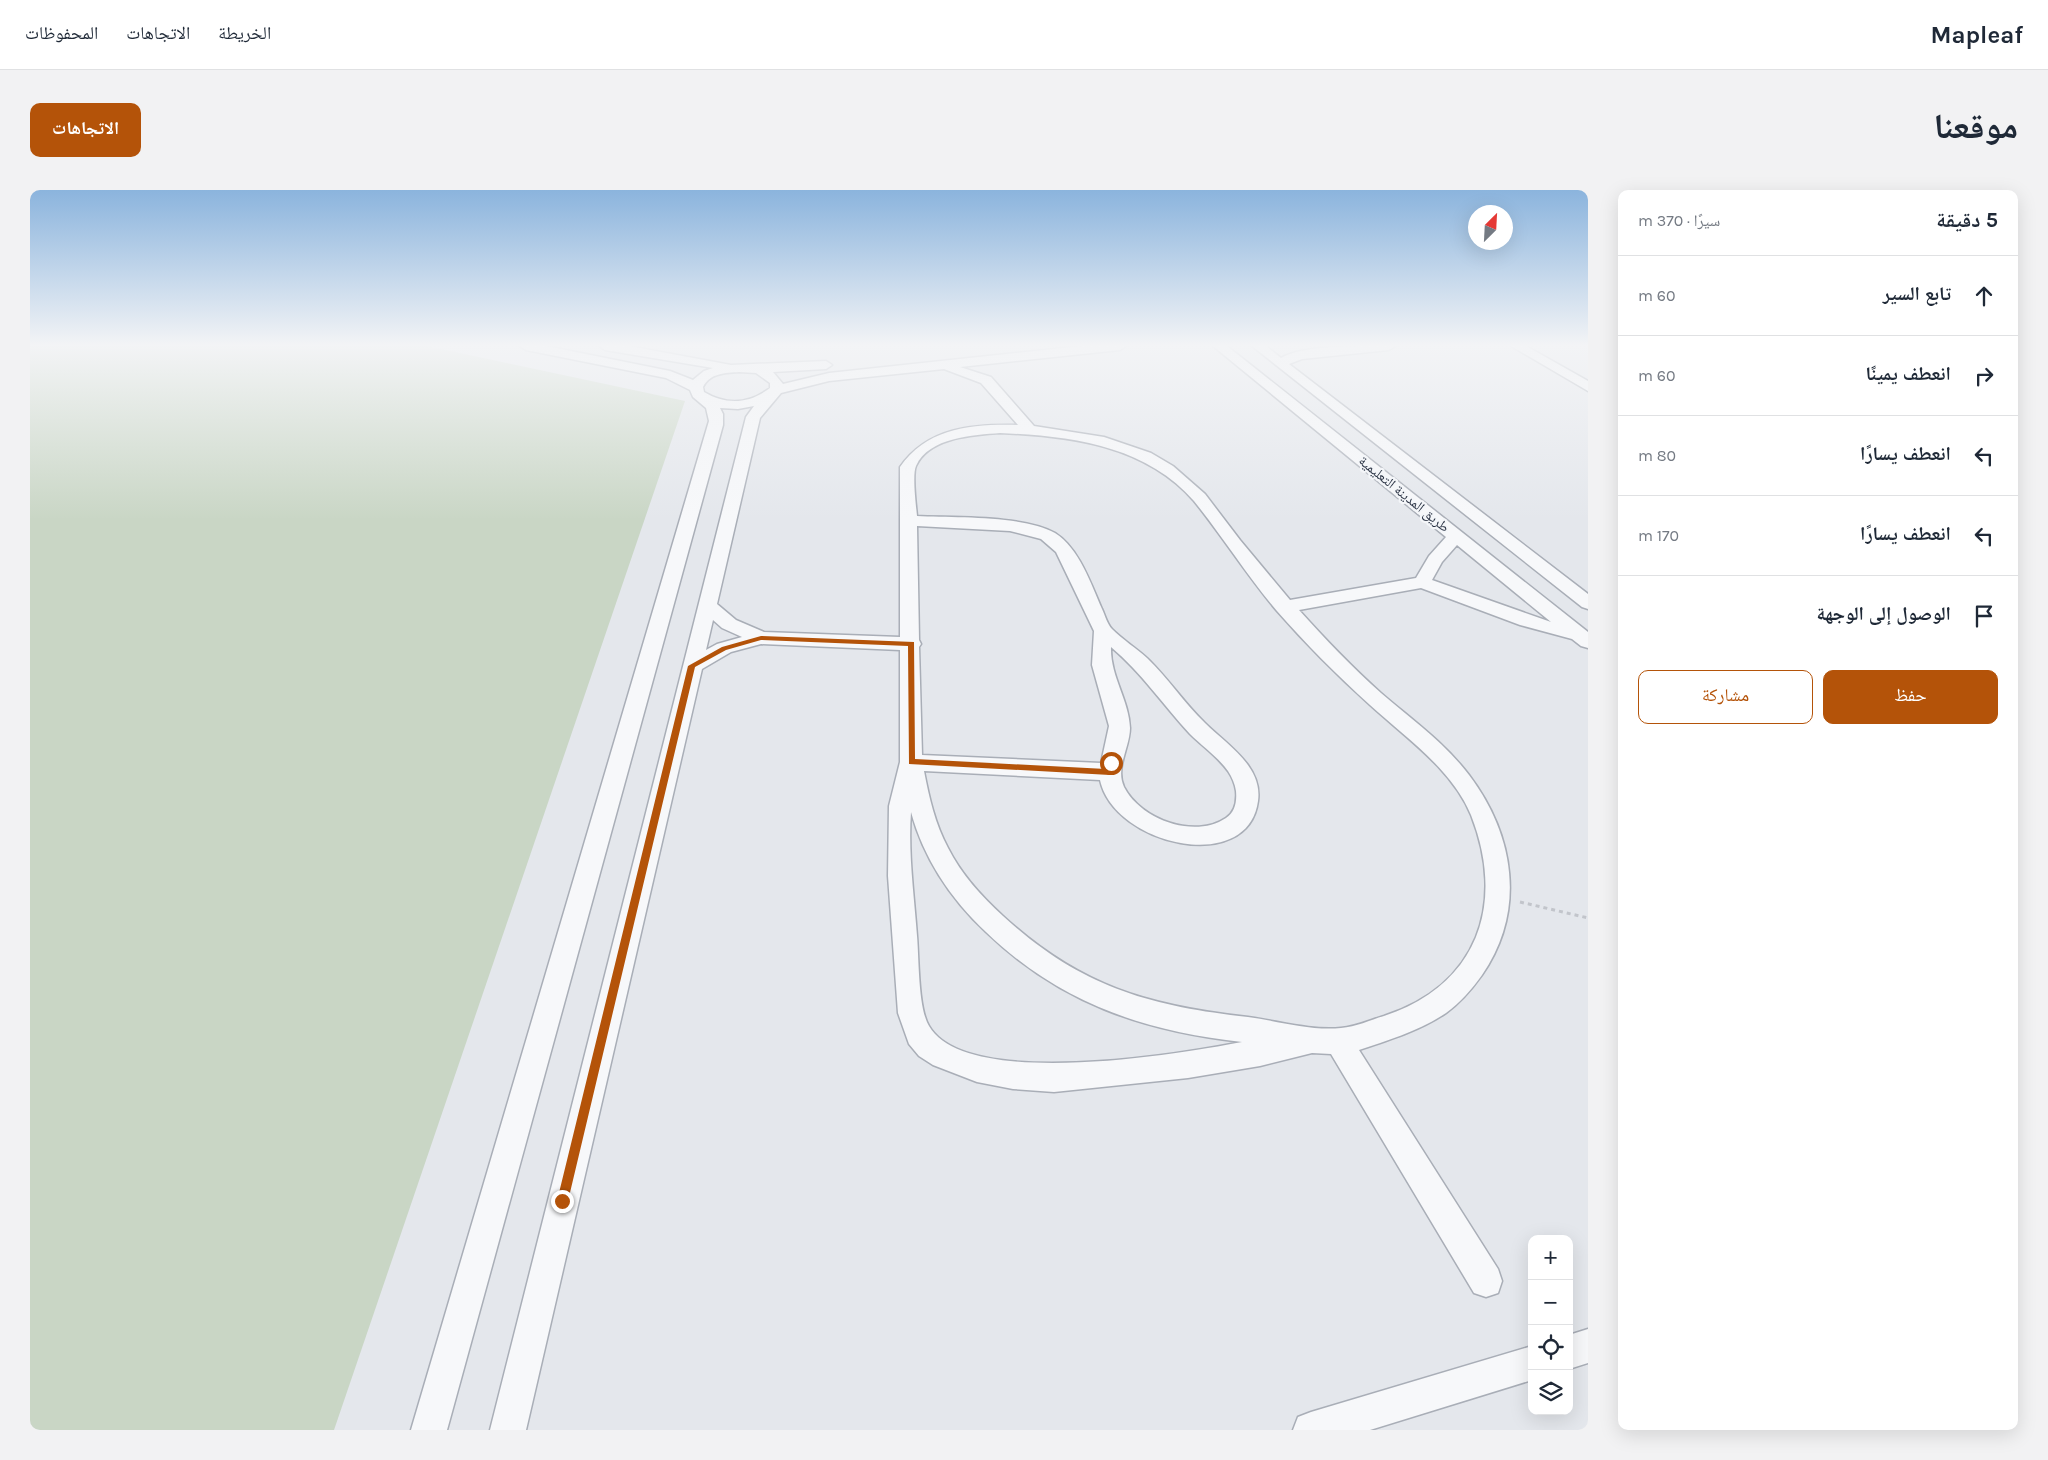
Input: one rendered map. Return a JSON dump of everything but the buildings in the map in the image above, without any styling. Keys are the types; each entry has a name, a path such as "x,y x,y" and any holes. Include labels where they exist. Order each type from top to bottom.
{"street":[{"path":"429,1430 716,426 717,416 711,404"},
{"path":"508,1430 706,605 753,417 764,404"},
{"path":"1007,404 1030,430"},
{"name":"طريق المدينة التعليمية","path":"1292,404 1583,638"},
{"name":"طريق المدينة التعليمية","path":"1332,404 1588,603"},
{"path":"912,762 903,791 899,820 903,914 912,1016 919,1035 934,1049 961,1063 987,1070 1046,1078 1190,1065 1260,1054 1393,1028 1438,1004 1471,973 1492,937 1500,897 1498,869 1493,842 1468,789 1453,768 1423,738 1386,708 1332,657 1284,607 1201,499 1177,476 1143,456 1104,442 1030,430 1000,429 963,432 947,436 921,449 908,467 912,644 912,762 920,807 937,851 967,896 1010,940 1064,980 1130,1009 1201,1026 1328,1040"},
{"path":"910,521 1012,527 1038,531 1050,536 1065,553 1103,631 1141,664 1198,729 1234,763 1245,782 1248,801 1240,818 1222,832 1194,836 1162,829 1134,814 1116,792 1110,772 1119,734 1102,665 1103,631"},
{"path":"1422,582 1435,560 1456,536"},
{"path":"1284,607 1422,582 1527,621 1583,638"},
{"path":"706,605 728,624 761,638"},
{"path":"692,666 724,648 761,638 912,644"},
{"path":"912,762 1110,772"},
{"path":"1328,1040 1486,1281"},
{"path":"1573,1351 1588,1346"},
{"path":"1311,1430 1528,1364"}],"path":[{"path":"1500,897 1588,918"}],"green space":[{"path":"30,404 684,404 334,1430 30,1430"}],"route":[{"path":"562,1201 692,666 701,659 724,648 761,638 912,644 912,762 1110,772 1111,763"}]}
